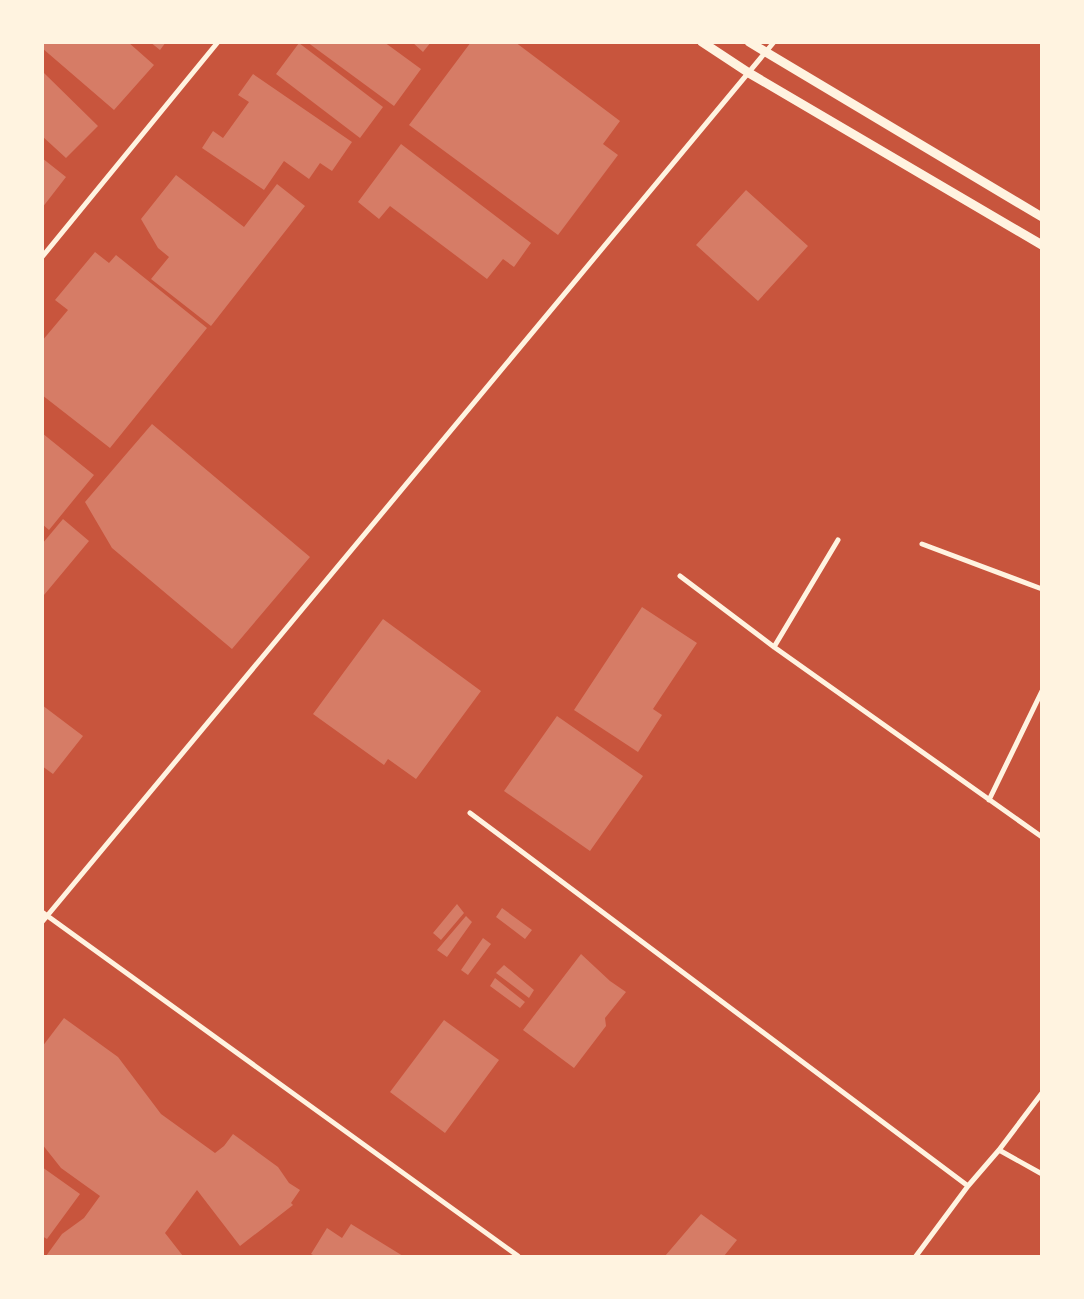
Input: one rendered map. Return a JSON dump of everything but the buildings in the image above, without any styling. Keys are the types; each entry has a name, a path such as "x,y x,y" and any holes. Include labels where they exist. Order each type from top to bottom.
{"street":[{"path":"42,257 218,42"},
{"path":"702,42 749,73 1042,245"},
{"path":"749,42 1042,217"},
{"path":"42,922 45,914 774,42"},
{"path":"774,647 838,540"},
{"path":"922,544 1042,590"},
{"path":"680,576 774,647 1042,837"},
{"path":"989,800 1042,691"},
{"path":"470,813 968,1186"},
{"path":"45,914 518,1256"},
{"path":"916,1256 968,1186 999,1150 1042,1093"},
{"path":"999,1150 1042,1174"}]}
